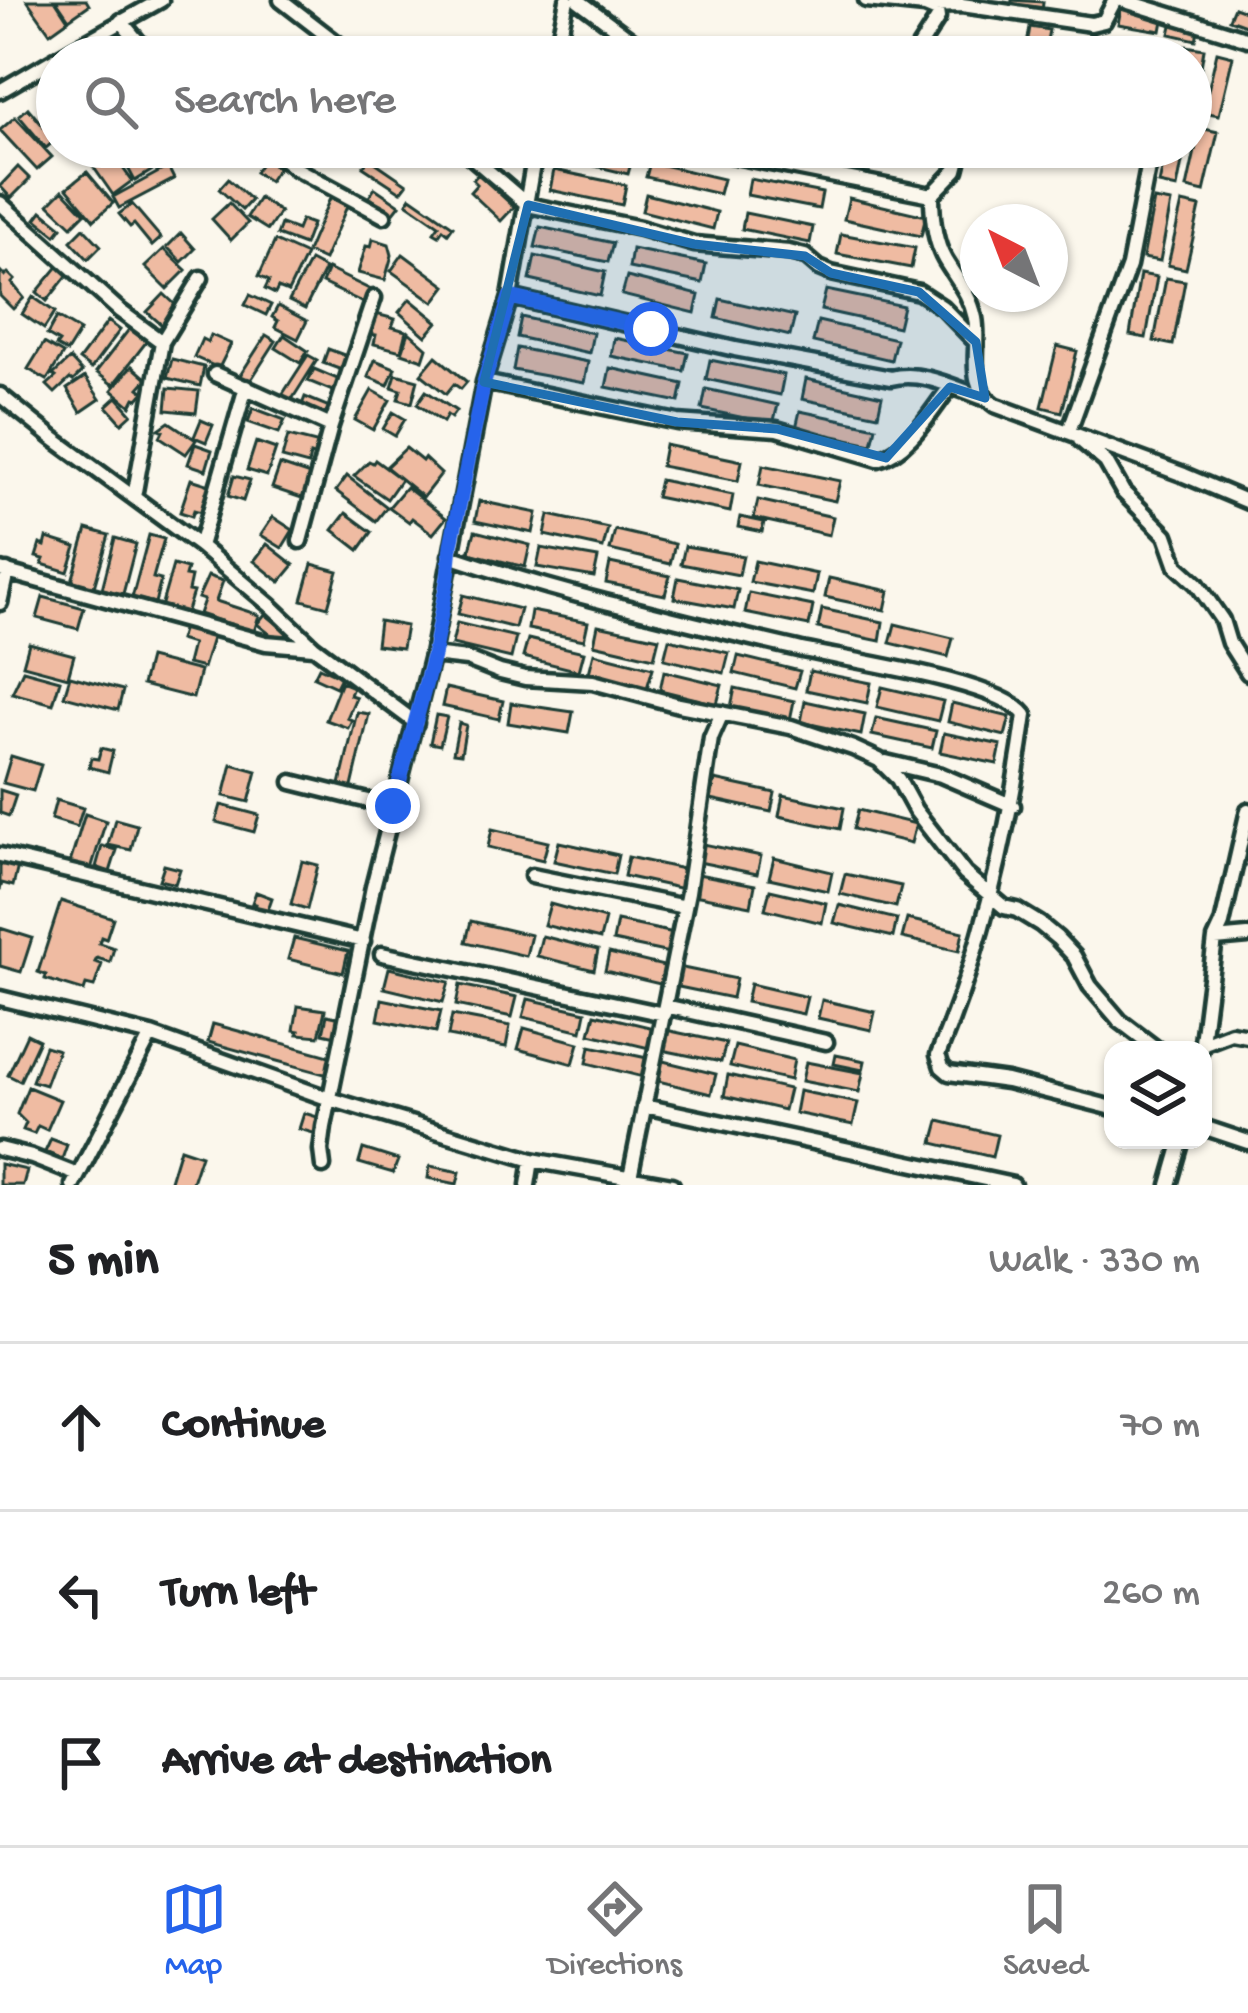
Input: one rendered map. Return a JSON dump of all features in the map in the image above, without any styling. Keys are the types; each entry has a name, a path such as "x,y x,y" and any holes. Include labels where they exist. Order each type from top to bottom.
{"street":[{"path":"96,36 160,0"},
{"path":"280,0 327,36"},
{"path":"560,36 568,0"},
{"path":"578,0 626,36"},
{"path":"866,0 962,4 1091,25 1104,21 1119,0 1248,39"},
{"path":"925,6 937,11 938,18 926,36"},
{"path":"121,22 133,36"},
{"path":"0,92 36,71"},
{"path":"295,168 384,216"},
{"path":"485,168 528,205 694,244 789,252 831,273 919,292 942,307 976,342"},
{"path":"323,1166 321,1150 330,1099 373,887 433,656 484,382 510,297 533,168"},
{"path":"795,168 932,195"},
{"path":"932,195 957,168"},
{"path":"1069,431 1130,266 1148,168"},
{"path":"932,195 938,242 969,296 976,325 975,377 985,398"},
{"path":"0,203 120,311 162,342"},
{"path":"134,497 162,342 202,278"},
{"path":"510,297 735,349 891,378 920,376 1248,502"},
{"path":"300,541 374,298"},
{"path":"214,374 331,427"},
{"path":"484,382 677,422 778,429 878,459 898,449 950,387"},
{"path":"200,546 246,387"},
{"path":"0,394 200,546 314,647 416,723"},
{"path":"1069,431 1106,462 1123,492 1166,535 1177,566 1197,584 1222,620 1229,643 1248,673"},
{"path":"450,556 526,582 796,648 886,665 1017,704 1025,716 992,896 938,1055 950,1073 1007,1081 1104,1106"},
{"path":"0,603 4,571 266,643 314,647"},
{"path":"433,656 467,658 525,678 592,682 791,727 879,760 941,775 1012,806"},
{"path":"629,1177 685,908 711,738 722,713"},
{"path":"879,760 898,779 915,810 965,874 1009,910 1040,923 1057,938 1120,1021 1146,1041"},
{"path":"292,782 393,806"},
{"path":"1202,1041 1215,939 1248,810"},
{"path":"0,855 363,941"},
{"path":"532,876 685,908"},
{"path":"1215,939 1248,936"},
{"path":"382,954 826,1042"},
{"path":"0,998 151,1035 330,1099 532,1160 672,1185"},
{"path":"1212,1042 1231,1034 1248,1036"},
{"path":"0,1149 32,1157 76,1180 151,1035"},
{"path":"644,1106 1013,1185"},
{"path":"1212,1130 1248,1142"},
{"path":"1169,1185 1179,1149"},
{"path":"528,1185 532,1160"}],"highlighted area":[{"path":"528,205 694,244 805,256 831,273 919,292 976,342 985,398 950,387 886,458 777,429 677,422 484,382"}],"building":[{"path":"27,0 55,0 68,20 50,33"},
{"path":"56,0 86,0 89,5 69,19"},
{"path":"1012,0 1043,2 1042,13 1011,9"},
{"path":"1234,7 1248,12 1248,26 1229,19"},
{"path":"1121,8 1164,15 1161,31 1118,24"},
{"path":"1173,21 1199,26 1197,36 1170,34"},
{"path":"1030,27 1049,30 1048,36 1028,36"},
{"path":"1217,52 1233,56 1219,115 1212,114"},
{"path":"28,108 36,117 36,136 19,116"},
{"path":"15,117 36,140 39,168 37,170 0,130"},
{"path":"18,167 30,179 11,198 0,186"},
{"path":"94,168 123,168 132,181 113,195"},
{"path":"128,168 156,168 135,181"},
{"path":"166,168 174,179 119,208 113,197"},
{"path":"258,168 278,168 269,181 255,172"},
{"path":"365,168 384,168 407,184 401,192"},
{"path":"648,168 676,168 723,179 719,194 646,177"},
{"path":"1162,168 1181,168 1177,188 1159,184"},
{"path":"1191,168 1210,168 1204,192 1187,188"},
{"path":"554,170 626,185 622,205 550,190"},
{"path":"87,172 113,203 94,220 67,188"},
{"path":"478,174 514,207 501,221 470,192"},
{"path":"228,179 251,200 242,210 219,189"},
{"path":"750,179 822,193 819,209 747,195"},
{"path":"375,188 400,205 393,214 369,197"},
{"path":"63,190 85,213 72,226 49,204"},
{"path":"646,194 717,212 713,229 642,211"},
{"path":"331,196 348,204 324,260 307,252"},
{"path":"411,197 453,226 448,233 443,229 439,235 434,232 439,225 407,203"},
{"path":"259,198 280,212 268,230 247,217"},
{"path":"849,198 926,216 921,236 844,219"},
{"path":"1154,200 1171,203 1160,261 1143,258"},
{"path":"229,203 248,223 231,240 212,219"},
{"path":"1182,203 1200,207 1186,269 1168,265"},
{"path":"132,204 161,238 152,246 119,214"},
{"path":"42,211 62,227 56,235 36,219"},
{"path":"745,213 813,227 810,243 742,229"},
{"path":"301,220 312,224 304,245 277,235 281,224 297,230"},
{"path":"540,227 613,243 608,262 535,247"},
{"path":"84,228 101,246 88,259 71,241"},
{"path":"181,233 195,249 182,262 167,247"},
{"path":"841,234 915,248 911,268 837,254"},
{"path":"373,239 389,244 392,255 385,280 358,273"},
{"path":"275,241 306,255 288,292 278,288 275,294 265,289 269,281 259,276"},
{"path":"164,249 186,270 167,289 145,267"},
{"path":"632,249 706,264 702,283 629,268"},
{"path":"403,254 446,286 434,302 391,271"},
{"path":"535,256 605,272 600,296 530,280"},
{"path":"310,261 325,269 305,309 289,301"},
{"path":"60,264 70,272 47,301 37,292"},
{"path":"328,269 371,290 364,303 322,283"},
{"path":"0,271 15,280 12,283 24,298 13,309 0,296"},
{"path":"1140,274 1157,277 1146,338 1130,335"},
{"path":"627,277 699,295 695,313 622,295"},
{"path":"1166,278 1185,281 1173,345 1154,341"},
{"path":"826,290 903,306 898,327 821,310"},
{"path":"164,294 179,308 163,326 147,312"},
{"path":"250,295 271,305 266,315 245,305"},
{"path":"33,297 55,312 44,329 22,314"},
{"path":"410,299 438,322 426,336 399,312"},
{"path":"720,299 795,316 790,336 716,318"},
{"path":"278,306 307,321 298,339 275,327 278,321 272,317"},
{"path":"376,314 395,319 392,327 406,331 401,351 374,344 376,335 370,334"},
{"path":"57,317 80,331 67,352 47,335"},
{"path":"521,317 593,333 589,353 517,337"},
{"path":"108,321 120,330 91,369 79,360"},
{"path":"818,321 896,339 891,360 813,342"},
{"path":"130,328 147,341 113,385 96,372"},
{"path":"409,332 427,348 423,360 402,353"},
{"path":"211,335 231,344 219,368 194,357 202,339 208,342"},
{"path":"266,335 276,341 249,383 239,377"},
{"path":"284,335 308,351 300,363 276,348"},
{"path":"614,338 688,353 684,371 611,356"},
{"path":"44,343 63,354 47,380 28,369"},
{"path":"1057,346 1077,351 1062,412 1042,407"},
{"path":"517,348 588,362 584,383 513,370"},
{"path":"328,349 352,358 347,372 323,363"},
{"path":"308,355 317,360 291,401 282,395"},
{"path":"436,356 467,382 461,389 454,384 446,394 421,374"},
{"path":"70,359 82,372 55,393 47,385"},
{"path":"172,359 204,367 200,386 167,378"},
{"path":"375,360 395,368 388,385 368,377"},
{"path":"710,360 784,375 780,395 706,379"},
{"path":"132,366 147,379 139,388 144,392 131,406 112,390"},
{"path":"610,368 683,384 679,402 606,387"},
{"path":"314,369 340,380 335,392 308,381"},
{"path":"396,374 418,380 412,403 398,399 401,390 392,387"},
{"path":"85,377 100,399 81,412 67,389"},
{"path":"806,379 882,396 878,415 802,399"},
{"path":"168,388 199,391 196,413 166,410"},
{"path":"706,389 778,405 773,424 702,409"},
{"path":"372,390 390,400 373,430 355,420"},
{"path":"426,391 456,411 451,418 447,415 443,422 417,404"},
{"path":"117,397 132,414 122,423 107,406"},
{"path":"305,397 332,408 327,421 300,410"},
{"path":"253,408 285,420 279,433 248,422"},
{"path":"800,411 876,427 872,444 796,428"},
{"path":"393,412 405,419 395,436 383,429"},
{"path":"201,420 213,425 206,442 194,437"},
{"path":"169,422 196,440 186,454 160,437 163,431 159,429"},
{"path":"288,436 320,444 308,465 282,458"},
{"path":"256,442 276,449 267,476 247,470"},
{"path":"195,444 212,450 206,470 188,464"},
{"path":"665,445 742,461 738,481 661,466"},
{"path":"406,448 441,474 423,497 386,467"},
{"path":"375,460 401,479 387,499 354,476"},
{"path":"280,465 313,476 305,499 272,488"},
{"path":"763,465 840,481 835,501 759,485"},
{"path":"234,476 250,480 243,501 228,496"},
{"path":"347,476 387,507 376,521 336,491"},
{"path":"191,479 210,485 201,512 194,510 192,516 180,512"},
{"path":"660,480 733,495 730,512 656,497"},
{"path":"406,487 446,518 433,534 389,507"},
{"path":"758,500 833,517 829,535 754,518"},
{"path":"479,501 537,513 533,533 475,521"},
{"path":"346,513 372,532 359,550 333,530"},
{"path":"549,515 608,528 603,548 545,535"},
{"path":"273,517 293,530 282,548 261,535"},
{"path":"740,517 764,522 762,532 738,527"},
{"path":"87,529 109,535 94,587 72,581"},
{"path":"615,530 675,544 670,564 610,550"},
{"path":"475,531 530,545 525,567 469,553"},
{"path":"149,535 164,539 153,578 161,580 155,603 132,598"},
{"path":"47,538 76,547 68,572 42,564 44,559 36,557"},
{"path":"115,538 136,544 123,594 102,589"},
{"path":"267,544 294,565 280,582 254,561"},
{"path":"685,546 743,556 739,575 681,564"},
{"path":"541,548 598,558 594,577 537,567"},
{"path":"755,561 817,574 813,594 750,582"},
{"path":"610,563 670,576 665,595 606,583"},
{"path":"312,564 338,571 328,607 302,600"},
{"path":"173,565 187,569 185,576 191,577 188,591 193,592 186,614 161,607"},
{"path":"208,576 223,581 216,601 259,615 254,632 199,614 204,600 198,598"},
{"path":"678,578 738,590 734,609 674,598"},
{"path":"829,578 889,591 885,610 825,597"},
{"path":"749,593 813,606 809,626 745,613"},
{"path":"463,595 520,609 515,628 458,614"},
{"path":"43,597 84,608 78,629 37,618"},
{"path":"822,609 883,622 880,641 818,628"},
{"path":"531,611 588,622 584,640 528,629"},
{"path":"265,614 294,637 290,642 276,639 257,624"},
{"path":"379,621 406,626 402,648 376,645"},
{"path":"457,623 516,637 511,658 452,644"},
{"path":"895,624 953,638 948,657 890,643"},
{"path":"598,625 659,638 654,658 594,644"},
{"path":"183,627 213,635 203,668 187,664 192,644 179,640"},
{"path":"528,639 584,652 579,671 523,657"},
{"path":"669,639 729,653 724,673 664,659"},
{"path":"29,643 74,655 68,677 23,665"},
{"path":"594,653 653,668 647,688 589,673"},
{"path":"738,656 800,671 795,688 734,673"},
{"path":"149,658 200,671 193,698 142,685"},
{"path":"319,667 341,677 336,687 314,677"},
{"path":"23,670 60,680 53,704 12,693"},
{"path":"664,671 722,685 717,704 660,690"},
{"path":"810,671 871,683 867,703 806,690"},
{"path":"70,676 123,690 118,710 64,696"},
{"path":"341,682 353,687 350,695 356,697 348,728 326,720"},
{"path":"882,687 943,701 938,721 877,707"},
{"path":"446,688 503,701 499,719 442,706"},
{"path":"735,688 794,701 790,720 731,707"},
{"path":"805,701 865,714 861,735 801,722"},
{"path":"511,703 573,712 569,733 508,723"},
{"path":"952,703 1010,717 1005,736 948,722"},
{"path":"357,712 369,714 351,791 339,789"},
{"path":"436,715 447,717 440,745 430,743"},
{"path":"876,718 936,731 932,748 872,735"},
{"path":"459,723 466,725 461,754 453,753"},
{"path":"944,733 1001,745 997,764 940,752"},
{"path":"101,748 113,751 108,772 89,767"},
{"path":"11,756 41,765 33,791 3,783"},
{"path":"232,764 257,771 249,802 224,796"},
{"path":"715,780 775,793 771,812 711,799"},
{"path":"0,790 16,795 9,816 0,813"},
{"path":"783,795 844,808 840,829 779,816"},
{"path":"56,800 83,808 77,827 51,819"},
{"path":"221,805 259,815 254,832 216,822"},
{"path":"858,810 916,824 911,843 853,829"},
{"path":"85,814 106,821 91,869 70,863"},
{"path":"115,819 137,825 131,850 108,845"},
{"path":"492,829 548,842 543,860 488,847"},
{"path":"559,842 618,855 614,874 554,861"},
{"path":"703,844 761,856 757,874 699,862"},
{"path":"102,846 117,850 110,872 96,867"},
{"path":"628,857 687,870 683,889 624,876"},
{"path":"774,858 832,872 828,891 769,878"},
{"path":"0,861 18,866 13,886 2,883 0,890"},
{"path":"302,861 318,865 307,909 291,904"},
{"path":"164,865 180,869 175,884 159,880"},
{"path":"698,874 755,885 751,906 694,895"},
{"path":"845,874 901,886 896,907 840,894"},
{"path":"770,890 826,903 822,923 765,909"},
{"path":"256,892 272,898 266,915 254,911"},
{"path":"61,901 113,918 106,939 101,937 99,943 114,948 110,962 97,958 95,962 102,964 94,987 86,985 84,991 45,979 38,972"},
{"path":"550,904 605,919 600,939 544,925"},
{"path":"839,905 897,919 893,937 834,923"},
{"path":"907,919 963,932 959,951 902,938"},
{"path":"471,921 531,935 526,956 466,942"},
{"path":"617,921 674,933 669,953 613,941"},
{"path":"0,928 32,938 21,972 0,966"},
{"path":"542,936 598,950 594,970 537,956"},
{"path":"294,938 348,951 343,973 288,959"},
{"path":"609,953 668,967 664,985 605,971"},
{"path":"678,967 736,979 732,998 674,986"},
{"path":"389,968 449,982 443,1002 384,988"},
{"path":"750,984 807,997 803,1014 746,1002"},
{"path":"460,985 517,997 512,1017 456,1005"},
{"path":"382,999 441,1011 436,1032 378,1020"},
{"path":"528,999 586,1012 582,1031 523,1017"},
{"path":"822,1000 875,1012 871,1030 818,1018"},
{"path":"298,1006 325,1010 319,1036 294,1030"},
{"path":"595,1014 654,1028 649,1048 590,1034"},
{"path":"327,1015 341,1018 336,1036 323,1033"},
{"path":"452,1015 510,1026 506,1047 448,1036"},
{"path":"213,1024 333,1057 328,1075 208,1042"},
{"path":"524,1028 579,1043 573,1064 518,1049"},
{"path":"666,1030 726,1043 721,1062 662,1050"},
{"path":"27,1034 39,1040 20,1081 8,1075"},
{"path":"45,1046 58,1050 45,1085 32,1081"},
{"path":"590,1046 647,1058 643,1077 587,1063"},
{"path":"735,1046 794,1060 790,1080 730,1066"},
{"path":"836,1055 865,1061 863,1070 834,1064"},
{"path":"659,1060 716,1074 711,1094 654,1080"},
{"path":"806,1062 863,1073 859,1092 802,1081"},
{"path":"728,1075 789,1089 784,1110 724,1096"},
{"path":"28,1087 60,1100 47,1130 38,1126 34,1134 23,1130 26,1123 17,1114"},
{"path":"799,1091 858,1103 853,1125 795,1113"},
{"path":"304,1113 324,1119 320,1135 299,1129"},
{"path":"939,1121 997,1135 992,1157 933,1143"},
{"path":"51,1139 67,1145 62,1159 45,1152"},
{"path":"180,1148 201,1155 191,1185 169,1184"},
{"path":"363,1149 398,1160 393,1173 359,1163"},
{"path":"0,1164 27,1170 23,1185 0,1185"},
{"path":"430,1166 460,1172 457,1184 428,1178"}],"route":[{"path":"393,806 433,656 484,382 510,297 651,329"}]}
